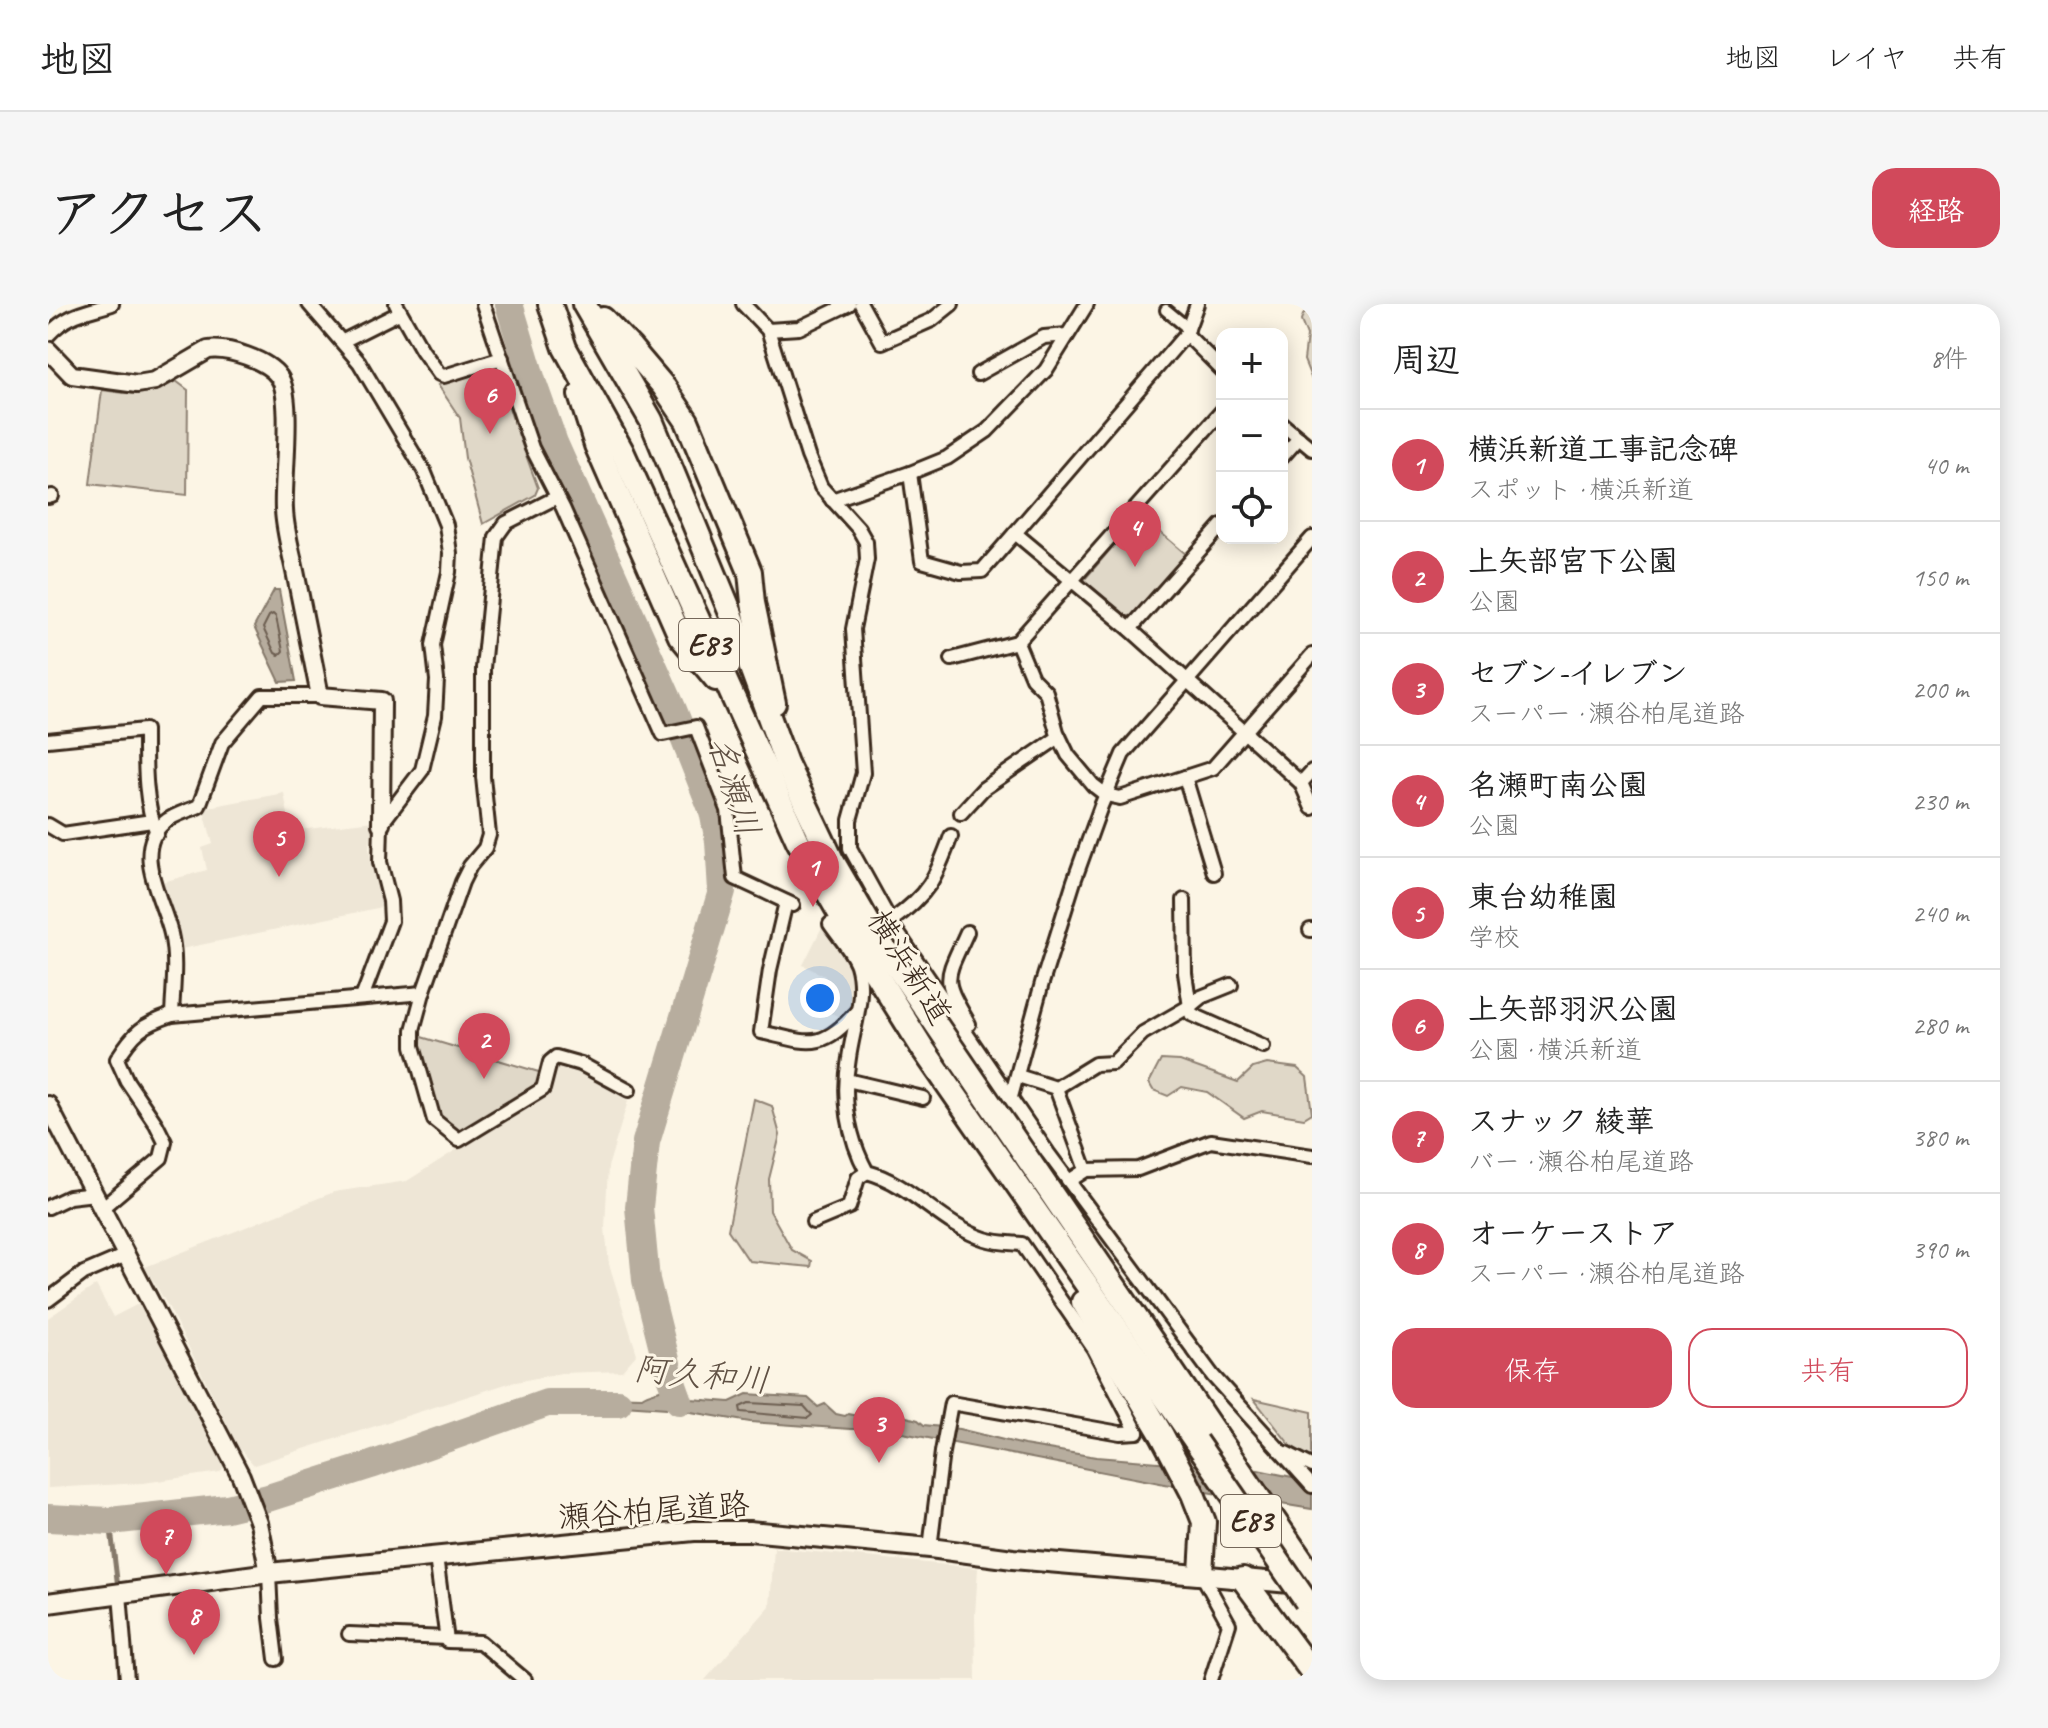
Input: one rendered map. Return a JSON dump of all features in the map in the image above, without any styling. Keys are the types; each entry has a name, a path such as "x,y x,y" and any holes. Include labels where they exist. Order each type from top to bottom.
{"highway":[{"name":"横浜新道","path":"550,304 565,348 622,451 798,841 855,940 923,1049 1019,1189 1310,1599"},
{"name":"横浜新道","path":"586,304 651,420 732,616 786,763 832,860 878,939 1312,1576"},
{"path":"586,304 631,348 664,387 687,421 723,503 750,572 753,603 786,763"},
{"path":"830,924 855,940 857,964"},
{"path":"1019,1189 1193,1494 1204,1522 1201,1573"},
{"path":"1243,1579 1312,1672"}],"main road":[{"name":"瀬谷柏尾道路","path":"48,1603 269,1573 694,1531 749,1531 1013,1559 1201,1573 1243,1579 1310,1599"}],"street":[{"path":"48,335 75,314 112,304"},
{"path":"309,304 369,375 424,471 446,525 450,553 449,572 433,645 437,680 435,716 422,770 381,824"},
{"path":"483,304 532,448 663,734 696,727 728,810 735,878 790,903 770,970 761,1032 809,1043 820,1041 834,1034 857,1011"},
{"path":"743,304 768,330 808,456 821,487 858,528 866,542 867,559 853,629 863,773 850,820 850,848 891,921 1069,1181 1213,1376 1312,1486"},
{"path":"768,330 799,328 849,304"},
{"path":"861,304 882,342 932,320 952,304"},
{"path":"832,500 947,458 987,431 1046,370 1087,304"},
{"path":"910,473 922,561 961,572 982,571 1187,332 1197,304"},
{"path":"343,341 398,308 439,374 444,376 502,358"},
{"path":"1166,310 1216,363"},
{"path":"978,374 1044,337 1067,335"},
{"path":"48,350 72,375 137,384 155,381 208,350 216,349 233,352 271,368 279,377 284,387 286,407 284,512 320,696"},
{"path":"952,659 1017,642 1216,418"},
{"path":"1288,429 1312,449"},
{"path":"1288,450 1299,438"},
{"path":"557,497 506,523 496,537 483,668 483,777 489,835 485,848 462,882 423,993 413,1030 413,1046 434,1120 459,1140 543,1089 550,1062 556,1057 581,1064 629,1090"},
{"path":"1130,629 1216,532"},
{"path":"1015,533 1130,629 1301,783 1312,808"},
{"path":"1011,1097 1051,955 1085,851 1123,754 1312,538"},
{"path":"1017,642 1032,678 1046,692 1059,737 1068,755 1093,785 1106,795 1120,798 1213,768 1312,655"},
{"path":"48,825 63,834 154,827 199,806 222,743 262,696 320,696 382,701 380,862 390,901 391,921 362,998"},
{"path":"48,740 145,730 145,770 154,827 149,864 171,931 174,950 172,1015"},
{"path":"961,813 983,789 1059,737"},
{"path":"1301,783 1312,771"},
{"path":"1185,777 1214,873"},
{"path":"891,921 910,907 936,876 951,836"},
{"path":"1184,900 1185,973 1191,1014 1263,1046"},
{"path":"830,924 857,964 857,1011 847,1080 848,1114 852,1140 867,1172"},
{"path":"967,932 947,981 971,1027 969,1038"},
{"path":"1018,1076 1056,1088 1095,1064 1113,1063 1143,1033 1201,997 1231,985"},
{"path":"48,1207 69,1197 98,1201 161,1158 165,1142 117,1059 131,1036 147,1024 172,1015 423,993"},
{"path":"847,1080 923,1098"},
{"path":"1056,1088 1086,1170"},
{"path":"48,1105 244,1484 256,1513 269,1573 276,1659"},
{"path":"1069,1181 1086,1170 1138,1169 1211,1141 1312,1156"},
{"path":"813,1222 849,1207 858,1178 867,1172 907,1189 955,1225 985,1239 1022,1244 1094,1349 1137,1432 1120,1433 951,1403 930,1548"},
{"path":"48,1300 84,1273 126,1255"},
{"path":"1280,1449 1312,1466"},
{"path":"436,1557 447,1641 480,1642 525,1680"},
{"path":"1201,1573 1229,1624 1211,1680"},
{"path":"120,1594 127,1680"},
{"path":"349,1634 447,1638"}],"shaded area":[{"path":"1312,306 1312,380 1304,360 1307,336 1301,321"},
{"path":"484,369 501,380 538,488 535,495 483,524 465,458 460,418 438,385"},
{"path":"176,381 188,390 187,495 90,484 102,390 140,393 157,390"},
{"path":"1140,515 1187,555 1132,616 1126,616 1084,580"},
{"path":"284,793 291,831 373,821 369,848 382,907 181,949 159,883 207,870 202,848 213,844 203,808"},
{"path":"824,923 851,970 854,995 849,1010 839,1016 814,1000 825,976 803,965"},
{"path":"418,1036 542,1073 537,1085 461,1132 440,1115"},
{"path":"1161,1060 1180,1061 1238,1082 1253,1068 1267,1064 1297,1068 1307,1077 1312,1113 1304,1118 1262,1111 1244,1118 1207,1092 1182,1087 1168,1096 1153,1090 1149,1083"},
{"path":"558,1066 581,1071 628,1101 608,1167 605,1228 609,1264 637,1354 622,1371 561,1373 506,1384 254,1465 239,1448 169,1308 145,1267 334,1192 407,1181 541,1096 550,1094"},
{"path":"754,1099 772,1106 780,1135 769,1179 770,1211 792,1250 812,1261 811,1267 749,1261 728,1230"},
{"path":"96,1285 113,1317 142,1302 224,1467 220,1472 143,1483 48,1488 48,1318"},
{"path":"1254,1399 1312,1412 1312,1459 1290,1445"},
{"path":"774,1548 978,1568 976,1680 705,1680 770,1606"}],"water":[{"path":"274,590 279,590 296,681 280,682 254,627"},
{"path":"664,1360 684,1394 691,1399 730,1402 747,1394 808,1398 818,1407 825,1404 836,1414 845,1416 868,1418 895,1414 918,1420 924,1425 959,1429 1024,1445 1096,1457 1258,1470 1312,1481 1312,1509 1206,1492 882,1429 750,1422 667,1408 550,1400 599,1396 642,1397 669,1384"}],"waterway":[{"name":"名瀬川","path":"509,304 554,443 673,710 713,811 719,841 722,891 646,1142 639,1207 646,1280 679,1401"},
{"name":"阿久和川","path":"48,1518 110,1521 227,1508 371,1465 547,1403 618,1403"},
{"path":"110,1521 118,1588"}],"place":[{"name":"上矢部羽沢公園","path":"490,434"},
{"name":"名瀬町南公園","path":"1135,567"},
{"name":"東台幼稚園","path":"279,877"},
{"name":"横浜新道工事記念碑","path":"813,907"},
{"name":"上矢部宮下公園","path":"484,1079"},
{"name":"セブン-イレブン","path":"879,1463"},
{"name":"スナック 綾華","path":"166,1575"},
{"name":"オーケーストア","path":"194,1655"}]}
